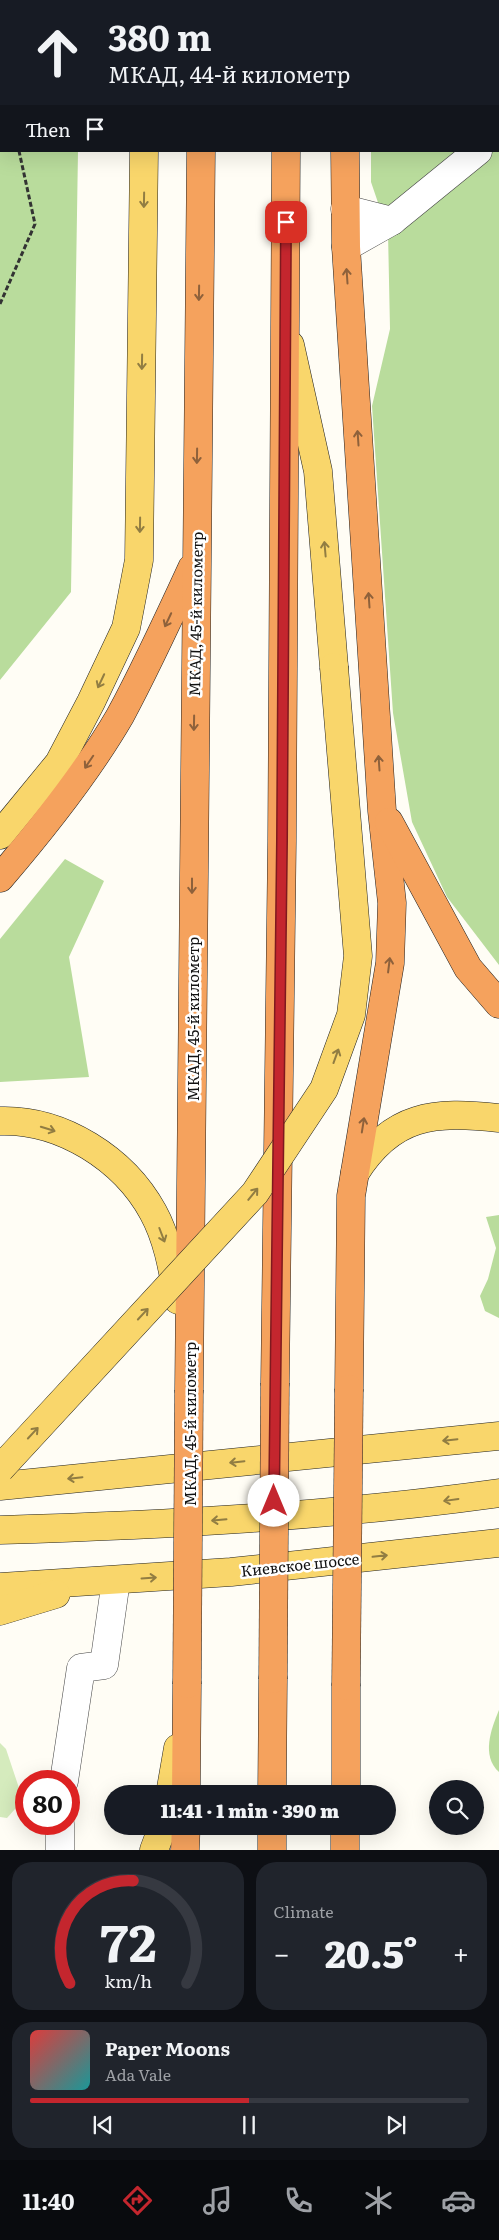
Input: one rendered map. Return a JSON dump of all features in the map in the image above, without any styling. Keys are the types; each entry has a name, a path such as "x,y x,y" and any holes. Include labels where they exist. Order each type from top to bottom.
{"highway":[{"name":"МКАД, 45-й километр","path":"186,1785 201,152"},
{"path":"272,1785 282,831 286,152"},
{"path":"345,152 346,247 382,811 392,903 390,963 351,1196 346,1785"},
{"path":"0,878 39,832 118,718 150,659 196,560"},
{"path":"382,811 468,968 499,1004"},
{"path":"186,1835 186,1850"},
{"path":"272,1835 272,1850"},
{"path":"345,1835 345,1850"}],"main road":[{"path":"0,835 59,763 91,702 126,628 139,560 144,152"},
{"path":"0,1469 255,1193 324,1089 351,1015 358,956 318,471 284,321"},
{"path":"355,1173 369,1151 392,1130 425,1118 464,1114 499,1118"},
{"path":"0,1121 34,1124 73,1136 104,1156 132,1182 153,1213 169,1253 180,1306 189,1387"},
{"path":"0,1486 499,1436"},
{"path":"0,1530 142,1526 431,1502 499,1493"},
{"name":"Киевское шоссе","path":"108,1581 231,1572 499,1543"},
{"path":"451,1548 499,1562"},
{"path":"0,1587 108,1581"},
{"path":"0,1611 108,1581"},
{"path":"171,1785 187,1688"},
{"path":"154,1850 160,1835"}],"lane":[{"path":"346,247 392,221 477,152"},
{"path":"345,209 392,221"},
{"path":"66,1770 81,1668 104,1666 108,1581"},
{"path":"60,1835 60,1850"}],"path":[{"path":"0,304 35,224 19,152"}],"green space":[{"path":"0,152 78,152 71,592 0,680"},
{"path":"371,152 499,152 499,965 447,897 412,822 393,713 372,406 390,329 388,232 371,182"},
{"path":"65,859 104,881 69,957 89,1077 0,1082 0,939"},
{"path":"499,1215 499,1318 485,1311 480,1296 488,1279 496,1248 486,1217"},
{"path":"499,1710 499,1772 490,1758 489,1742"},
{"path":"0,1743 6,1749 15,1776 15,1809 7,1818 0,1817"}],"route":[{"path":"274,1501 282,841 286,222"}]}
